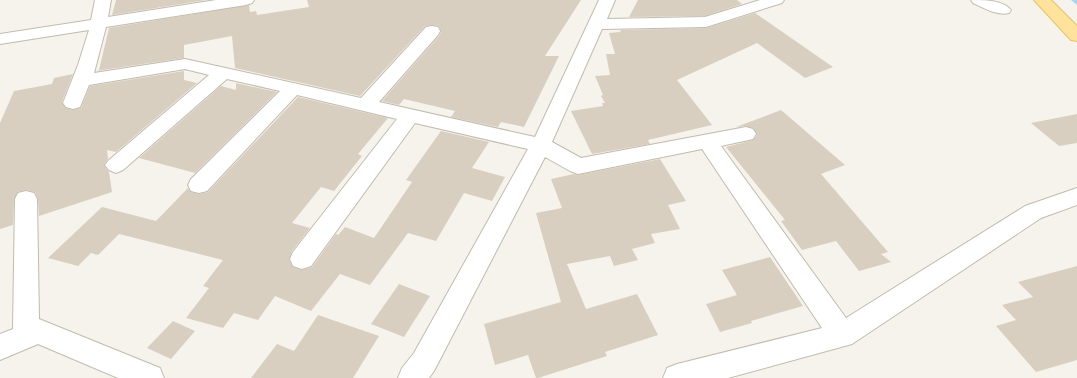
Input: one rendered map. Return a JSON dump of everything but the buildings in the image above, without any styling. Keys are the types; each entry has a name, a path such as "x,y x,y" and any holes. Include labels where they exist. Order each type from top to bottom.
{"main road":[{"path":"1042,0 1077,36"}],"street":[{"path":"73,103 83,80 99,23 103,0"},
{"path":"0,39 218,2 246,0"},
{"path":"412,378 424,362 541,145 607,0"},
{"path":"596,24 706,22 776,0"},
{"path":"979,0 1003,10"},
{"path":"365,105 432,31"},
{"path":"83,80 186,64 541,145 578,166 746,134"},
{"path":"116,165 224,72"},
{"path":"199,185 294,88"},
{"path":"302,259 410,115"},
{"path":"708,142 842,335"},
{"path":"677,378 842,335 1034,212 1077,196"},
{"path":"26,199 26,336"},
{"path":"0,347 38,331 150,378"}],"waterway":[{"path":"1074,0 1077,3"}]}
